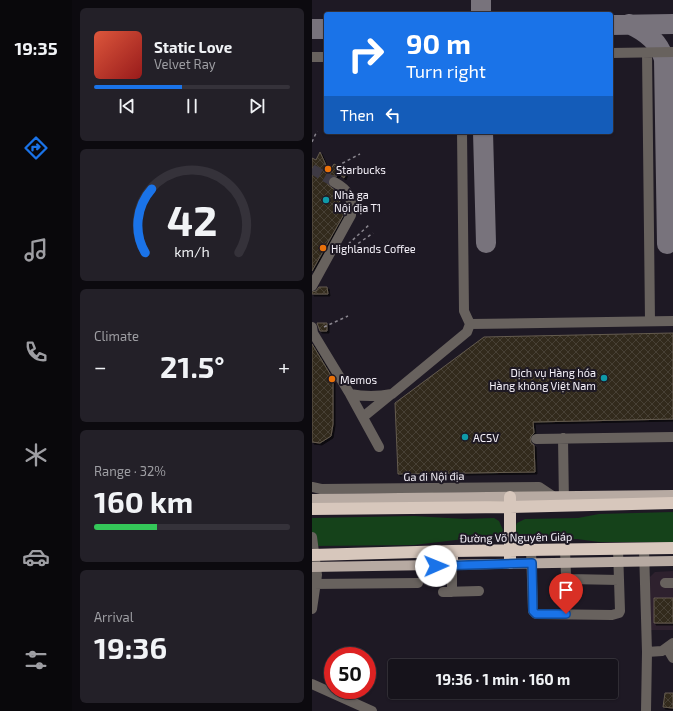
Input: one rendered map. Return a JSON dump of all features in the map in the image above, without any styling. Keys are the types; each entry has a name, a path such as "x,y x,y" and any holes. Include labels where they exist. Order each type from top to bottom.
{"highway":[{"path":"312,509 428,508 561,500 601,504 673,504"},
{"path":"510,502 510,564"},
{"name":"Đường Võ Nguyên Giáp","path":"312,554 618,549 644,555 673,548"},
{"path":"452,551 452,565"}],"main road":[{"path":"561,500 581,497 673,496"},
{"path":"581,497 601,504"},
{"path":"417,498 428,508"},
{"path":"312,500 417,498 510,502"},
{"name":"Đường Võ Nguyên Giáp","path":"312,567 619,562 644,555 673,560"}],"street":[{"path":"613,53 673,52"},
{"path":"647,53 650,321"},
{"path":"312,58 324,57"},
{"path":"363,417 467,332 470,324 464,311 462,134"},
{"path":"312,286 351,215 352,205 349,195 342,186 334,182"},
{"path":"470,324 673,320"},
{"path":"312,327 313,334 350,394 379,447"},
{"path":"350,394 365,397 392,394"},
{"path":"536,439 673,437"},
{"path":"561,500 563,438"},
{"name":"Ga đi Nội địa","path":"312,487 321,489 539,487 561,500"},
{"path":"312,537 317,575 312,609"},
{"path":"531,550 532,606 533,611 536,614 612,615 619,613 620,611 618,549"},
{"path":"565,550 566,575 569,579 619,580"},
{"path":"644,555 646,711"},
{"path":"452,565 448,592 479,591"},
{"path":"312,584 418,583"},
{"path":"646,652 662,651 670,646 673,658"},
{"path":"312,684 372,711"}],"path":[{"path":"312,142 318,131"},
{"path":"337,166 360,154"},
{"path":"344,248 370,224"},
{"path":"349,250 372,232"},
{"path":"324,327 348,316"}],"shaded area":[{"path":"673,571 673,630 651,630 650,577 655,572"}],"green space":[{"path":"673,512 673,542 599,542 577,539 526,540 515,534 517,523 525,519 578,518 599,514"},
{"path":"414,516 465,519 494,518 499,521 503,530 499,538 495,539 464,539 414,545 312,546 312,518"}],"building":[{"name":"Nhà ga Nội địa T1","path":"320,152 329,172 334,164 347,171 344,178 339,174 337,176 331,176 328,179 328,185 336,191 344,214 312,271 312,158 316,160"},
{"path":"319,287 327,287 328,294 312,294 312,292 316,291"},
{"path":"317,323 327,323 327,331 320,331"},
{"path":"673,333 673,419 533,422 534,433 530,439 531,443 534,445 535,472 398,474 395,403 484,337"},
{"path":"312,344 333,379 333,424 331,436 320,443 312,442"},
{"path":"654,598 673,598 673,623 654,623"},
{"path":"665,693 673,693 673,708 663,707"}],"taxiway":[{"path":"481,0 481,12"},
{"path":"629,24 651,37 659,47 664,59 667,244"},
{"path":"613,25 673,24"},
{"path":"312,29 324,29"},
{"path":"483,134 486,243"}],"tunnel":[{"path":"312,169 334,182"}],"place":[{"name":"Starbucks","path":"328,169"},
{"name":"Nhà ga Nội địa T1","path":"326,200"},
{"name":"Highlands Coffee","path":"323,248"},
{"name":"Dịch vụ Hàng hóa Hàng không Việt Nam","path":"604,378"},
{"name":"Memos","path":"332,379"},
{"name":"ACSV","path":"465,437"}],"route":[{"path":"436,566 532,563 533,611 536,614 566,614"}]}
